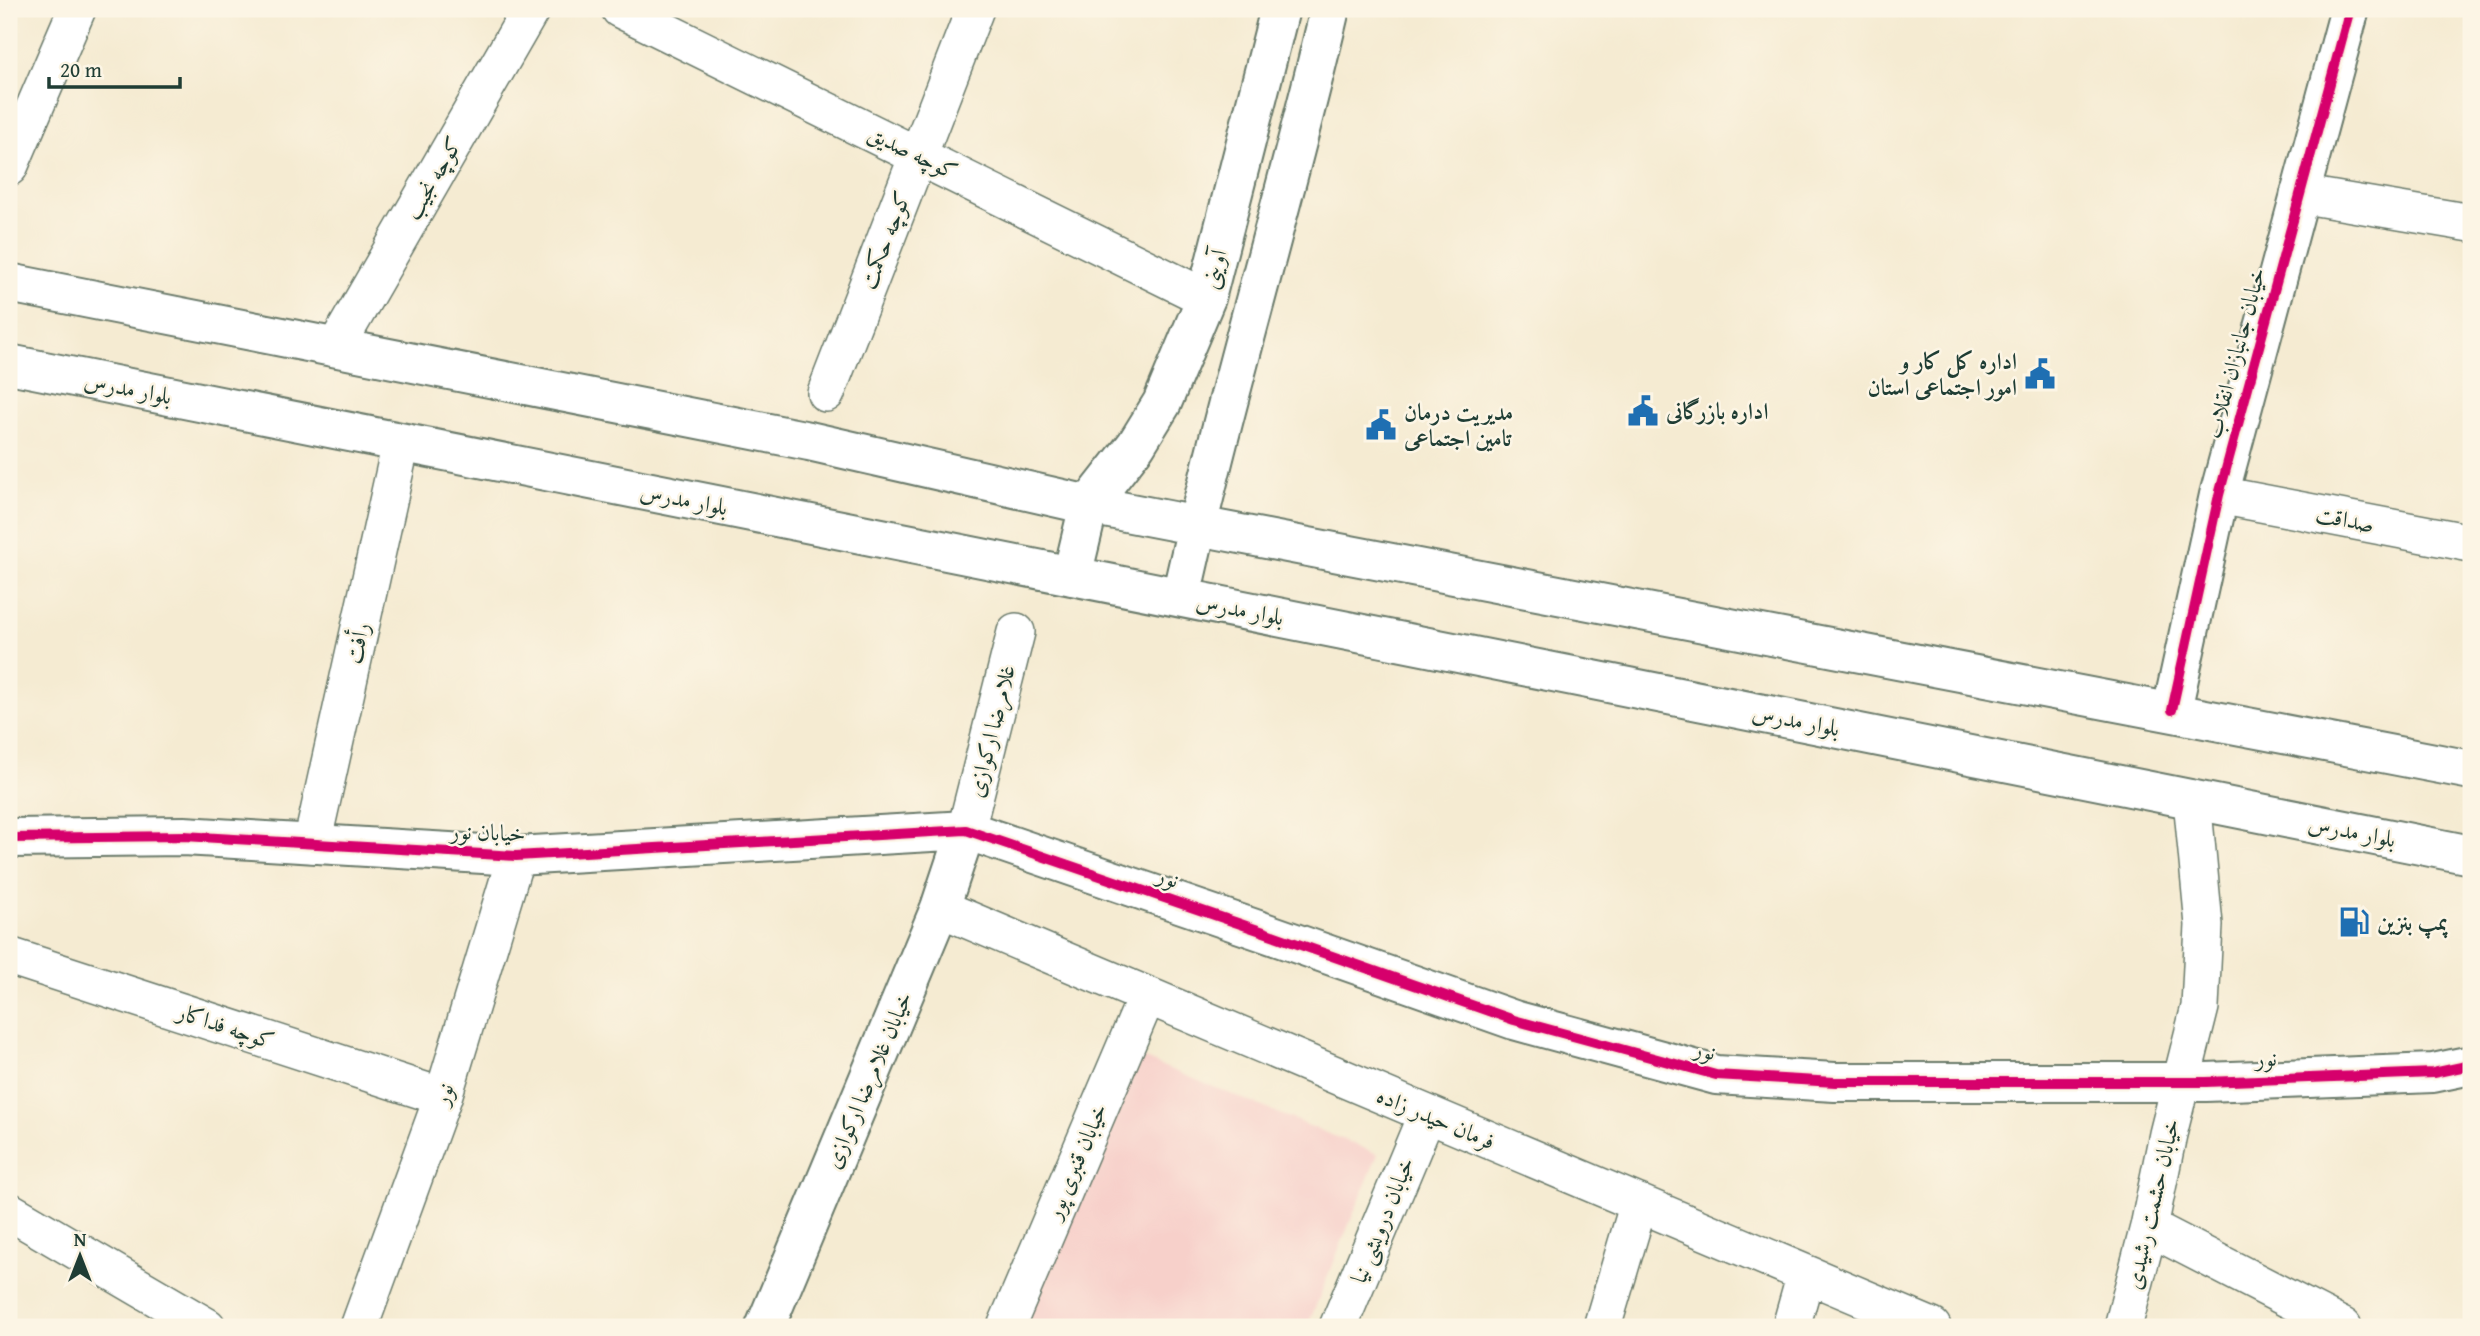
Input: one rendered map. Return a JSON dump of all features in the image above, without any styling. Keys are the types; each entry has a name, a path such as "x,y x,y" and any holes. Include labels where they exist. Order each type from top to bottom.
{"main road":[{"name":"آوینی","path":"1089,505 1136,445 1163,403 1206,298 1280,9"},
{"path":"1181,597 1197,524 1309,100 1330,9"},
{"name":"خیابان جانبازان انقلاب","path":"2172,710 2219,495 2350,9"},
{"path":"9,283 809,442 1089,505 2471,769"},
{"name":"بلوار مدرس","path":"9,364 2471,855"},
{"path":"1072,576 1089,505"},
{"name":"خیابان نور","path":"9,838 184,836 516,856 966,830"},
{"name":"خیابان غلامرضا ارکوازی","path":"765,1327 940,908 966,830"},
{"name":"نور","path":"966,830 1514,1020 1716,1075 1835,1082 2181,1082 2433,1073 2471,1065"}],"street":[{"path":"9,167 77,9"},
{"name":"کوچه نجیب","path":"336,347 531,9"},
{"name":"کوچه صدیق","path":"620,9 1206,298"},
{"name":"کوچه حکمت","path":"827,393 975,9"},
{"path":"2299,194 2471,223"},
{"name":"رأفت","path":"312,844 401,443"},
{"name":"صداقت","path":"2219,495 2471,543"},
{"name":"غلامرضا ارکوازی","path":"966,830 1016,632"},
{"name":"خیابان حشمت رشیدی","path":"2123,1327 2200,1007 2204,925 2192,799"},
{"name":"نور","path":"359,1327 443,1097 516,856"},
{"name":"فرمان حیدر زاده","path":"940,908 1932,1327"},
{"name":"کوچه فداکار","path":"9,956 443,1097"},
{"name":"خیابان قنبری پور","path":"1006,1327 1147,996"},
{"name":"خیابان درویشی نیا","path":"1338,1327 1427,1114"},
{"path":"1601,1327 1639,1203"},
{"path":"9,1211 206,1327"},
{"path":"2149,1227 2343,1327"},
{"path":"1791,1327 1806,1274"}],"shaded area":[{"path":"1135,1055 1378,1154 1307,1327 1023,1327"}],"cycle path":[{"path":"2172,710 2219,495 2350,9"},
{"path":"9,838 184,836 516,856 966,830 1514,1020 1716,1075 1835,1082 2206,1082 2433,1073 2471,1065"}],"place":[{"name":"اداره کل کار و امور اجتماعی استان","path":"2040,374"},
{"name":"اداره بازرگانی","path":"1643,411"},
{"name":"مدیریت درمان تامین اجتماعی","path":"1381,425"},
{"name":"پمپ بنزین","path":"2354,922"}]}
